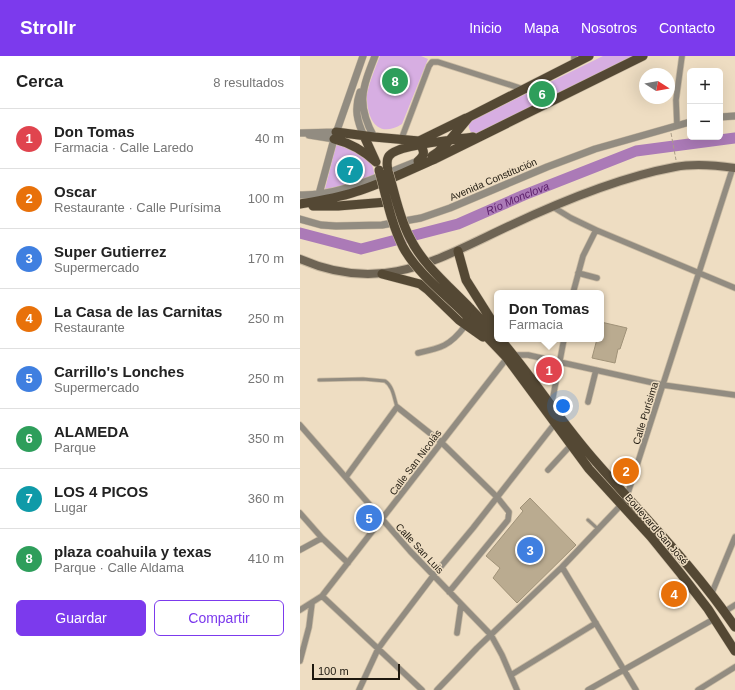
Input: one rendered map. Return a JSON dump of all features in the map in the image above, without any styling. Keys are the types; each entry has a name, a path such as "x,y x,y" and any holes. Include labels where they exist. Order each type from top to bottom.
{"main road":[{"path":"468,312 418,252 409,238 401,217 388,171 387,160 392,153 420,143 467,120 574,59 589,56"},
{"path":"300,204 338,197 357,191 436,159 477,137 643,56"},
{"path":"467,120 466,132 477,137"},
{"path":"418,161 435,154 449,141 467,120"},
{"path":"335,136 369,137 420,143 477,137"},
{"path":"335,136 365,152 377,166"},
{"path":"369,137 397,234 404,248 423,273 468,312"},
{"path":"418,161 424,154 420,143"},
{"path":"300,259 332,271 354,274 382,274 404,271 458,251 553,207 594,190 626,180 677,166 702,164 734,168"},
{"path":"300,204 320,206 387,202"},
{"path":"458,251 466,280 490,318 494,331"},
{"path":"382,274 420,284 466,326 480,336 494,338"},
{"name":"Boulevard San José","path":"468,312 494,336"},
{"name":"Boulevard San José","path":"499,342 548,409 682,559 735,627"},
{"name":"Boulevard San José","path":"558,420 571,445 600,482 651,537 668,558 714,619 735,651"},
{"path":"597,464 600,482 617,486"}],"street":[{"path":"319,194 335,136 363,56"},
{"path":"369,137 363,109 363,89 375,56"},
{"path":"674,126 682,56"},
{"path":"401,140 430,64 433,61 523,89"},
{"path":"357,118 358,99 366,80"},
{"path":"348,97 357,118 369,137"},
{"path":"723,116 735,116"},
{"name":"Avenida Constitución","path":"300,219 321,225 350,226 382,224 420,218 450,208 547,167 595,149 687,123"},
{"path":"302,133 335,136"},
{"path":"300,195 319,194 341,189 418,161"},
{"name":"Calle Purísima","path":"437,690 456,669 562,567 621,505 626,496 734,168"},
{"path":"553,207 571,218 596,230 700,272 735,288"},
{"path":"574,290 584,256 596,230"},
{"path":"578,273 597,278"},
{"path":"418,353 433,350 448,344 466,326"},
{"path":"548,409 563,342"},
{"path":"510,356 522,354 663,385 735,394"},
{"name":"Calle San Nicolás","path":"300,610 322,596 441,442 510,356"},
{"path":"588,402 596,370"},
{"path":"346,477 397,407 441,442 497,497 509,512 508,520 449,592"},
{"path":"359,690 378,649 433,576 558,420"},
{"name":"Calle San Luis","path":"300,425 382,520 433,576 491,635 517,690"},
{"path":"548,470 571,445"},
{"path":"300,513 322,538 348,563"},
{"path":"711,595 735,537"},
{"path":"300,550 322,538"},
{"path":"562,567 636,690"},
{"path":"322,596 422,690"},
{"path":"300,661 309,626 312,603"},
{"path":"458,633 462,605"},
{"path":"724,612 735,605"},
{"path":"588,690 714,619"},
{"path":"510,675 596,623"},
{"path":"698,690 735,667"}],"lane":[{"path":"319,380 363,379 387,382 392,389 397,407"},
{"path":"588,520 598,529"}],"path":[{"path":"674,126 677,166"}],"shaded area":[{"path":"380,56 421,56 428,59 402,124 394,128 380,128 372,120 369,113 367,97 368,88"},
{"path":"603,56 636,56 476,134 471,132 469,129 469,124 471,121"},
{"path":"339,144 367,159 371,163 374,175 348,185 325,189 336,146"}],"building":[{"path":"604,323 627,328 620,349 618,349 615,363 592,358 596,342 604,342"},
{"path":"530,498 576,545 517,603 493,578 500,568 486,556 523,511 520,508"}],"waterway":[{"name":"Río Monclova","path":"300,233 361,249 458,224 524,195 636,151 735,138"}],"place":[{"name":"plaza coahuila y texas","path":"395,81"},
{"name":"ALAMEDA","path":"542,94"},
{"name":"LOS 4 PICOS","path":"350,170"},
{"name":"Don Tomas","path":"549,370"},
{"name":"Oscar","path":"626,471"},
{"name":"Carrillo's Lonches","path":"369,518"},
{"name":"Super Gutierrez","path":"530,550"},
{"name":"La Casa de las Carnitas","path":"674,594"}]}
